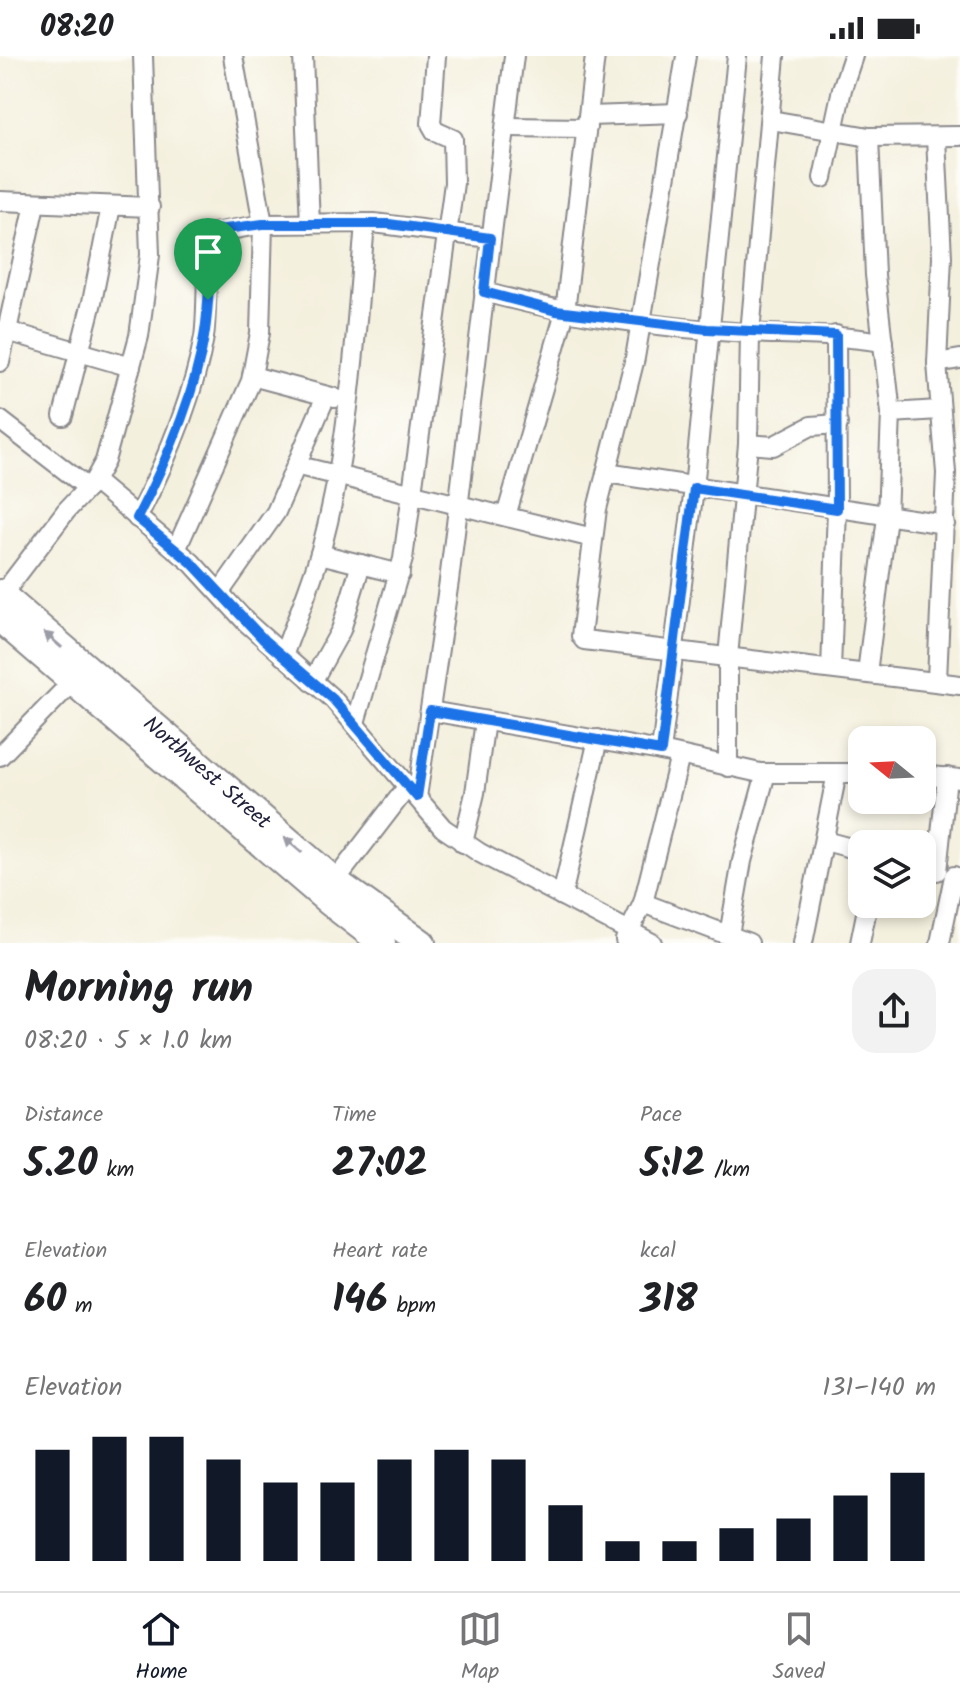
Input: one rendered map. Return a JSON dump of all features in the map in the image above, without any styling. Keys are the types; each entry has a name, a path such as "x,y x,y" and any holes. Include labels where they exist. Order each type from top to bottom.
{"main road":[{"name":"Northwest Street","path":"1,603 73,681 329,902 382,943"},
{"name":"Northwest Street","path":"1,603 335,881 422,943"}],"street":[{"path":"1,603 91,485 105,461 131,367 148,279 150,207 143,56"},
{"path":"176,550 252,376 260,333 263,224 233,56"},
{"path":"303,56 310,224"},
{"path":"355,723 400,574 447,233 455,146 453,139 435,131 431,124 436,56"},
{"path":"335,881 413,791 430,711 514,56"},
{"path":"506,516 565,312 595,56"},
{"path":"686,56 635,358 593,538 581,636 584,640 960,685"},
{"path":"661,751 694,488 707,329 737,56"},
{"path":"728,767 728,657 744,496 750,333 775,56"},
{"path":"823,178 832,130 853,56"},
{"path":"506,127 678,113"},
{"path":"771,120 869,137 960,136"},
{"path":"867,673 887,517 891,413 875,275 869,137"},
{"path":"936,138 942,257 937,363 946,473 945,524 952,562 937,680"},
{"path":"0,201 150,207"},
{"path":"0,362 35,204"},
{"path":"63,416 80,353 111,206"},
{"path":"137,518 161,471 197,366 206,326 211,237 218,230 263,224 365,223 490,238"},
{"path":"283,656 320,554 338,475 350,399 365,223"},
{"path":"484,292 565,312 707,329 836,335 883,342"},
{"path":"7,331 131,367"},
{"path":"831,669 837,509 836,335"},
{"path":"937,363 960,359"},
{"path":"252,376 326,396 350,399"},
{"path":"220,592 276,512 299,466 326,396"},
{"path":"891,413 939,410"},
{"path":"0,420 137,518 176,550 355,723 443,828 463,843 562,896 626,938 652,943"},
{"path":"748,444 773,446 811,426 838,424"},
{"path":"299,466 593,538"},
{"path":"606,473 945,524"},
{"path":"320,554 400,574"},
{"path":"312,682 341,630 361,564"},
{"path":"0,756 73,681"},
{"path":"430,711 598,739 766,773 848,773"},
{"path":"463,843 475,793 485,721"},
{"path":"562,896 598,739"},
{"path":"626,938 643,903 680,756"},
{"path":"729,935 742,861 766,773"},
{"path":"803,943 837,773"},
{"path":"940,943 943,873 954,778"},
{"path":"825,841 848,847"},
{"path":"643,903 749,943"},
{"path":"860,943 865,918"}],"route":[{"path":"263,224 389,224 490,238 484,292 542,308 750,333 836,335 837,509 694,488 661,751 430,711 417,797 333,699 264,640 204,574 137,518 161,471 197,366 204,339 208,300 211,237 218,230 263,224"}]}
